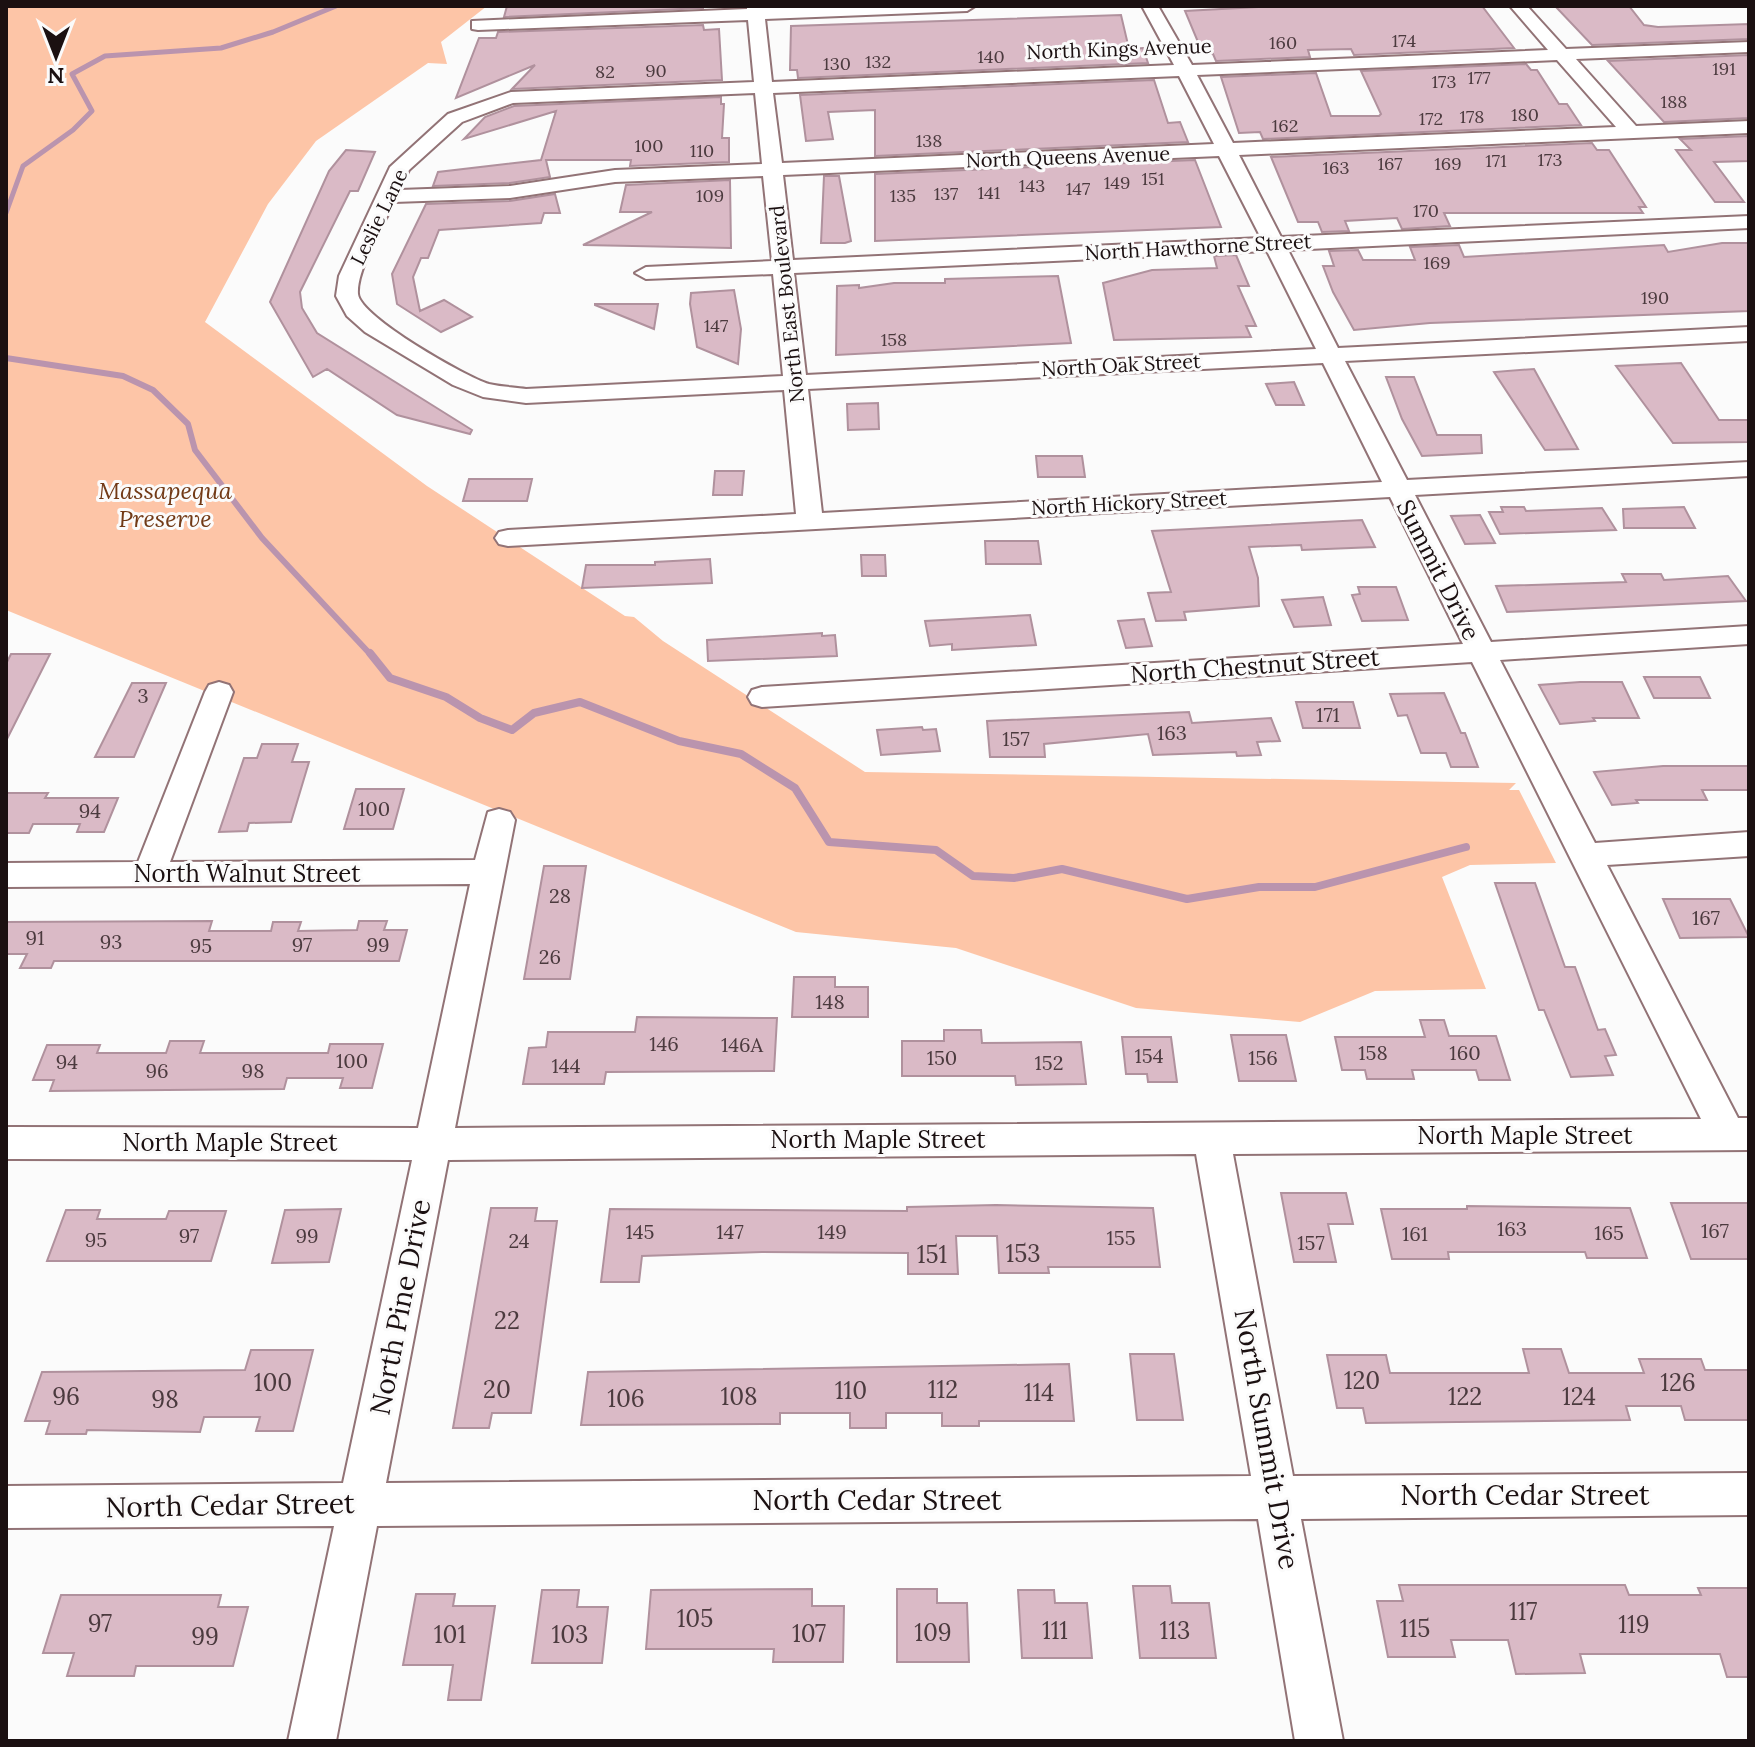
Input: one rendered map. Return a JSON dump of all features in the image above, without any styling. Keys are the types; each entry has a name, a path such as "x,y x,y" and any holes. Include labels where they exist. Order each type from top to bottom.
{"street":[{"path":"478,25 756,10 967,6"},
{"name":"Summit Drive","path":"1150,6 1185,69 1223,150 1585,855 1738,1134"},
{"path":"1518,6 1631,132"},
{"name":"North East Boulevard","path":"756,10 810,521"},
{"name":"North Kings Avenue","path":"492,102 527,95 1749,47"},
{"name":"Leslie Lane","path":"492,102 455,118 400,167 350,276 347,296 355,311 409,351 461,380 493,392"},
{"name":"North Queens Avenue","path":"388,196 510,192 615,176 1749,127"},
{"name":"North Hawthorne Street","path":"646,273 1749,222"},
{"name":"North Oak Street","path":"493,392 526,396 1749,334"},
{"name":"North Hickory Street","path":"508,538 1749,469"},
{"name":"North Chestnut Street","path":"762,697 1749,635"},
{"path":"149,875 219,692"},
{"name":"North Pine Drive","path":"312,1741 499,820"},
{"path":"1585,855 1749,844"},
{"name":"North Walnut Street","path":"6,875 488,872"},
{"name":"North Maple Street","path":"6,1143 433,1144 1738,1134"},
{"name":"North Summit Drive","path":"1212,1138 1319,1741"},
{"name":"North Cedar Street","path":"6,1507 1749,1494"}],"green space":[{"name":"Massapequa Preserve","path":"6,6 487,6 441,42 447,64 428,63 316,141 268,204 205,322 427,486 625,616 634,617 663,641 865,772 1516,783 1509,790 1519,790 1556,863 1470,865 1442,877 1486,989 1375,991 1300,1022 1136,1008 956,948 796,932 6,610"}],"building":[{"path":"507,6 703,6 703,8 504,17"},
{"path":"1277,6 1482,6 1514,48 1354,55 1351,49 1308,50 1310,57 1216,61 1213,54 1203,54 1185,11"},
{"path":"1555,6 1629,6 1644,25 1658,27 1749,24 1749,39 1592,45"},
{"path":"1121,15 1129,49 1143,48 1148,63 798,78 797,70 790,70 791,26"},
{"path":"703,25 704,30 719,29 722,80 512,89 535,65 456,98 479,38 496,38 498,32"},
{"path":"1749,55 1749,118 1664,122 1608,61"},
{"path":"1526,64 1531,70 1537,70 1559,104 1567,104 1581,125 1263,139 1260,132 1239,133 1221,77 1316,73 1331,116 1379,116 1381,114 1361,71"},
{"path":"1154,80 1168,123 1180,122 1188,142 875,156 875,110 828,112 833,139 806,141 800,95"},
{"path":"721,97 721,104 724,104 722,138 729,138 729,162 630,166 631,160 546,160 550,177 510,183 433,186 438,172 541,160 556,111 464,139 485,117 514,106"},
{"path":"1749,136 1749,161 1714,162 1744,202 1715,202 1676,150 1691,150 1680,139"},
{"path":"1592,143 1597,150 1609,150 1646,207 1639,207 1643,213 1444,213 1450,226 1402,229 1397,218 1345,221 1349,231 1322,232 1318,222 1298,222 1271,157"},
{"path":"346,150 375,152 358,191 350,191 300,292 302,308 317,333 472,430 470,434 397,415 327,369 313,377 270,302 329,171"},
{"path":"1195,160 1221,227 875,241 875,174"},
{"path":"824,176 839,176 851,241 821,243"},
{"path":"730,180 731,248 583,245 652,212 620,212 626,185"},
{"path":"555,194 560,213 544,213 541,223 439,230 428,258 421,258 413,277 420,311 444,300 472,317 441,332 397,304 392,274 426,204 510,201"},
{"path":"1722,243 1749,243 1749,311 1430,323 1354,330 1323,266 1334,266 1329,251 1358,250 1363,260 1415,260 1410,247 1459,245 1464,257 1664,245 1668,252"},
{"path":"1236,255 1249,286 1238,286 1256,326 1246,326 1251,337 1114,340 1103,283 1152,270 1217,268 1214,256"},
{"path":"1058,276 1071,343 836,355 837,286 859,285 859,288 894,283 945,283 945,279"},
{"path":"734,290 741,329 738,364 697,347 690,304 691,293"},
{"path":"658,304 654,329 595,305"},
{"path":"1681,363 1719,420 1749,420 1749,442 1673,443 1616,366"},
{"path":"1534,369 1578,449 1545,450 1494,372"},
{"path":"1386,377 1414,377 1437,435 1481,435 1482,453 1422,456 1402,419"},
{"path":"1294,382 1304,405 1276,405 1266,384"},
{"path":"878,403 879,429 848,430 847,404"},
{"path":"1036,456 1082,456 1085,477 1038,477"},
{"path":"715,471 744,471 742,495 713,495"},
{"path":"469,479 532,479 527,501 463,501"},
{"path":"1501,507 1524,507 1526,511 1602,508 1616,530 1500,534 1489,512 1503,512"},
{"path":"1684,507 1695,528 1624,528 1623,509"},
{"path":"1480,515 1495,543 1465,544 1451,516"},
{"path":"1362,520 1375,547 1302,550 1301,545 1249,547 1258,578 1259,606 1184,612 1186,620 1156,621 1148,593 1171,592 1152,531"},
{"path":"985,541 1038,541 1041,564 986,564"},
{"path":"861,555 885,555 886,576 862,576"},
{"path":"710,559 712,583 582,588 586,565 655,565 655,562"},
{"path":"1622,574 1661,574 1664,580 1728,576 1746,601 1507,612 1496,586 1626,582"},
{"path":"1358,587 1396,587 1408,620 1362,621 1352,595 1360,594"},
{"path":"1323,597 1331,625 1294,627 1282,600"},
{"path":"1030,615 1036,645 952,650 952,644 930,646 925,621"},
{"path":"1144,619 1152,646 1126,648 1118,621"},
{"path":"822,633 822,636 835,635 837,656 708,661 707,640"},
{"path":"11,654 50,654 6,741 6,664"},
{"path":"1644,677 1700,677 1710,698 1654,698"},
{"path":"1622,682 1639,718 1593,718 1595,721 1560,724 1539,685"},
{"path":"132,683 166,683 134,757 95,757"},
{"path":"1444,693 1478,767 1451,767 1446,753 1421,753 1407,715 1398,716 1390,694"},
{"path":"1296,702 1353,702 1360,728 1303,728"},
{"path":"1189,712 1192,723 1271,718 1280,741 1257,742 1261,755 1237,756 1236,752 1153,755 1148,734 1044,744 1045,757 990,757 987,721"},
{"path":"922,727 923,730 936,729 940,751 881,755 877,730"},
{"path":"262,744 298,744 292,762 309,762 291,822 249,823 247,831 219,832 244,758 257,758"},
{"path":"1663,766 1749,766 1749,790 1702,790 1707,800 1636,800 1638,803 1612,805 1594,772"},
{"path":"356,789 404,789 393,829 344,829"},
{"path":"6,793 48,793 45,798 118,798 104,832 77,832 80,824 33,824 29,833 6,833"},
{"path":"544,866 586,866 570,979 524,979"},
{"path":"1495,883 1535,883 1565,967 1575,967 1598,1030 1605,1029 1616,1055 1605,1056 1613,1075 1571,1077 1544,1010 1539,1010"},
{"path":"1663,899 1730,899 1749,937 1680,938"},
{"path":"212,921 209,931 271,931 273,922 301,922 298,931 357,930 359,921 387,921 384,930 407,930 399,961 54,961 51,968 20,968 27,954 6,954 6,922"},
{"path":"794,977 835,977 835,987 868,987 868,1017 792,1017"},
{"path":"637,1017 777,1018 774,1071 606,1072 604,1084 523,1084 529,1048 546,1047 548,1032 635,1032"},
{"path":"1420,1020 1444,1020 1449,1036 1496,1036 1510,1080 1479,1080 1476,1070 1412,1070 1414,1079 1367,1079 1365,1070 1342,1070 1335,1037 1425,1037"},
{"path":"944,1030 981,1030 982,1043 1081,1042 1086,1084 1016,1085 1015,1076 902,1076 902,1041 944,1041"},
{"path":"1231,1035 1286,1035 1296,1081 1239,1081"},
{"path":"1122,1037 1171,1037 1177,1082 1148,1082 1147,1074 1126,1074"},
{"path":"170,1041 204,1041 200,1053 328,1053 330,1044 383,1044 372,1088 340,1088 343,1078 287,1078 284,1089 50,1091 54,1080 33,1080 47,1045 100,1045 97,1053 166,1053"},
{"path":"1281,1193 1346,1193 1353,1224 1328,1224 1336,1262 1294,1262"},
{"path":"1671,1203 1749,1203 1749,1259 1691,1259"},
{"path":"1467,1206 1630,1208 1647,1258 1587,1258 1585,1252 1448,1252 1449,1259 1392,1259 1381,1209 1467,1209"},
{"path":"907,1207 1153,1208 1160,1267 1048,1267 1049,1273 999,1273 997,1236 956,1236 958,1274 908,1274 908,1253 762,1252 642,1256 639,1282 601,1282 610,1209 907,1211"},
{"path":"491,1208 537,1208 535,1221 557,1221 531,1413 492,1413 489,1428 453,1428"},
{"path":"341,1209 329,1262 272,1263 285,1210"},
{"path":"66,1210 100,1210 97,1219 166,1219 169,1211 226,1211 211,1261 47,1261"},
{"path":"1523,1349 1561,1349 1569,1373 1644,1373 1639,1359 1701,1359 1705,1370 1749,1370 1749,1420 1685,1420 1681,1406 1626,1406 1630,1420 1366,1423 1363,1408 1337,1408 1327,1355 1386,1355 1390,1373 1529,1373"},
{"path":"251,1350 313,1350 293,1431 256,1431 260,1417 204,1417 200,1432 87,1430 86,1434 46,1434 50,1421 25,1421 42,1372 245,1370"},
{"path":"1130,1354 1174,1354 1183,1420 1137,1420"},
{"path":"1069,1364 1074,1421 979,1421 979,1426 942,1426 942,1413 886,1413 886,1428 850,1428 850,1413 780,1413 780,1424 581,1425 588,1372"},
{"path":"1399,1585 1625,1585 1629,1595 1701,1595 1698,1588 1749,1588 1749,1677 1727,1677 1720,1654 1580,1654 1585,1673 1516,1674 1508,1640 1451,1640 1455,1657 1388,1657 1377,1601 1403,1601"},
{"path":"1133,1586 1170,1586 1172,1603 1209,1603 1216,1658 1140,1658"},
{"path":"812,1589 812,1606 844,1606 843,1662 773,1662 774,1649 646,1649 651,1590"},
{"path":"897,1589 937,1589 937,1603 967,1603 969,1662 897,1662"},
{"path":"542,1590 579,1590 577,1607 608,1607 602,1663 532,1663"},
{"path":"1018,1590 1054,1590 1055,1603 1087,1603 1092,1658 1022,1658"},
{"path":"416,1594 455,1594 453,1606 495,1606 481,1700 448,1700 453,1665 403,1665"},
{"path":"61,1595 221,1595 218,1607 248,1607 233,1666 136,1666 134,1676 67,1676 74,1653 43,1653"}],"waterway":[{"path":"6,213 23,166 73,130 92,111 72,74 105,56 221,48 273,32 336,6"},
{"path":"6,358 123,376 153,390 188,424 195,450 262,538 371,655"},
{"path":"370,653 390,678 446,697 480,718 512,730 534,713 580,702 679,741 741,754 795,788 829,842 936,850 973,876 1014,878 1062,869 1187,899 1259,887 1315,887 1466,847"}]}
